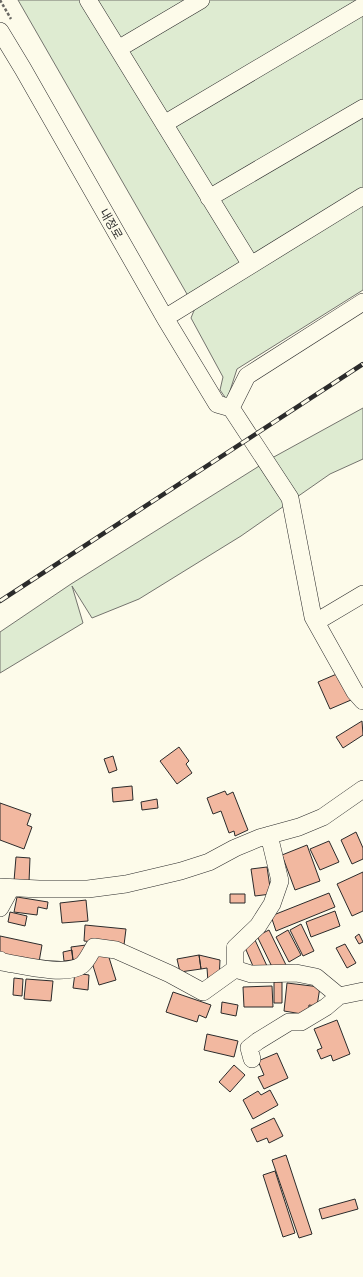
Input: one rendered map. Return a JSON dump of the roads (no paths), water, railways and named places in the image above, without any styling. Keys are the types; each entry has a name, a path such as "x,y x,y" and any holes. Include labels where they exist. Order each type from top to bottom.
{"street":[{"path":"88,0 251,265"},
{"path":"118,49 201,0"},
{"path":"164,124 363,6"},
{"name":"내정로","path":"0,31 165,318 224,406 290,498 313,617 316,622"},
{"path":"209,198 363,108"},
{"path":"165,318 363,196"},
{"path":"224,406 247,376 363,302"},
{"path":"363,594 316,622 355,692 363,701"},
{"path":"0,908 6,888 88,889 126,884 181,871 209,862 235,848 269,835 299,827 323,817 363,789"},
{"path":"235,969 235,948 258,926 269,910 280,881 269,835"},
{"path":"0,960 2,962 48,970 69,970 82,965 94,947 116,950 170,974 203,992 235,969"},
{"path":"235,969 251,974 296,974 316,977 339,996"},
{"path":"252,1058 249,1048 289,1022 301,1022 326,1007 339,996 363,991"}],"railway":[{"path":"0,601 363,364"}]}
